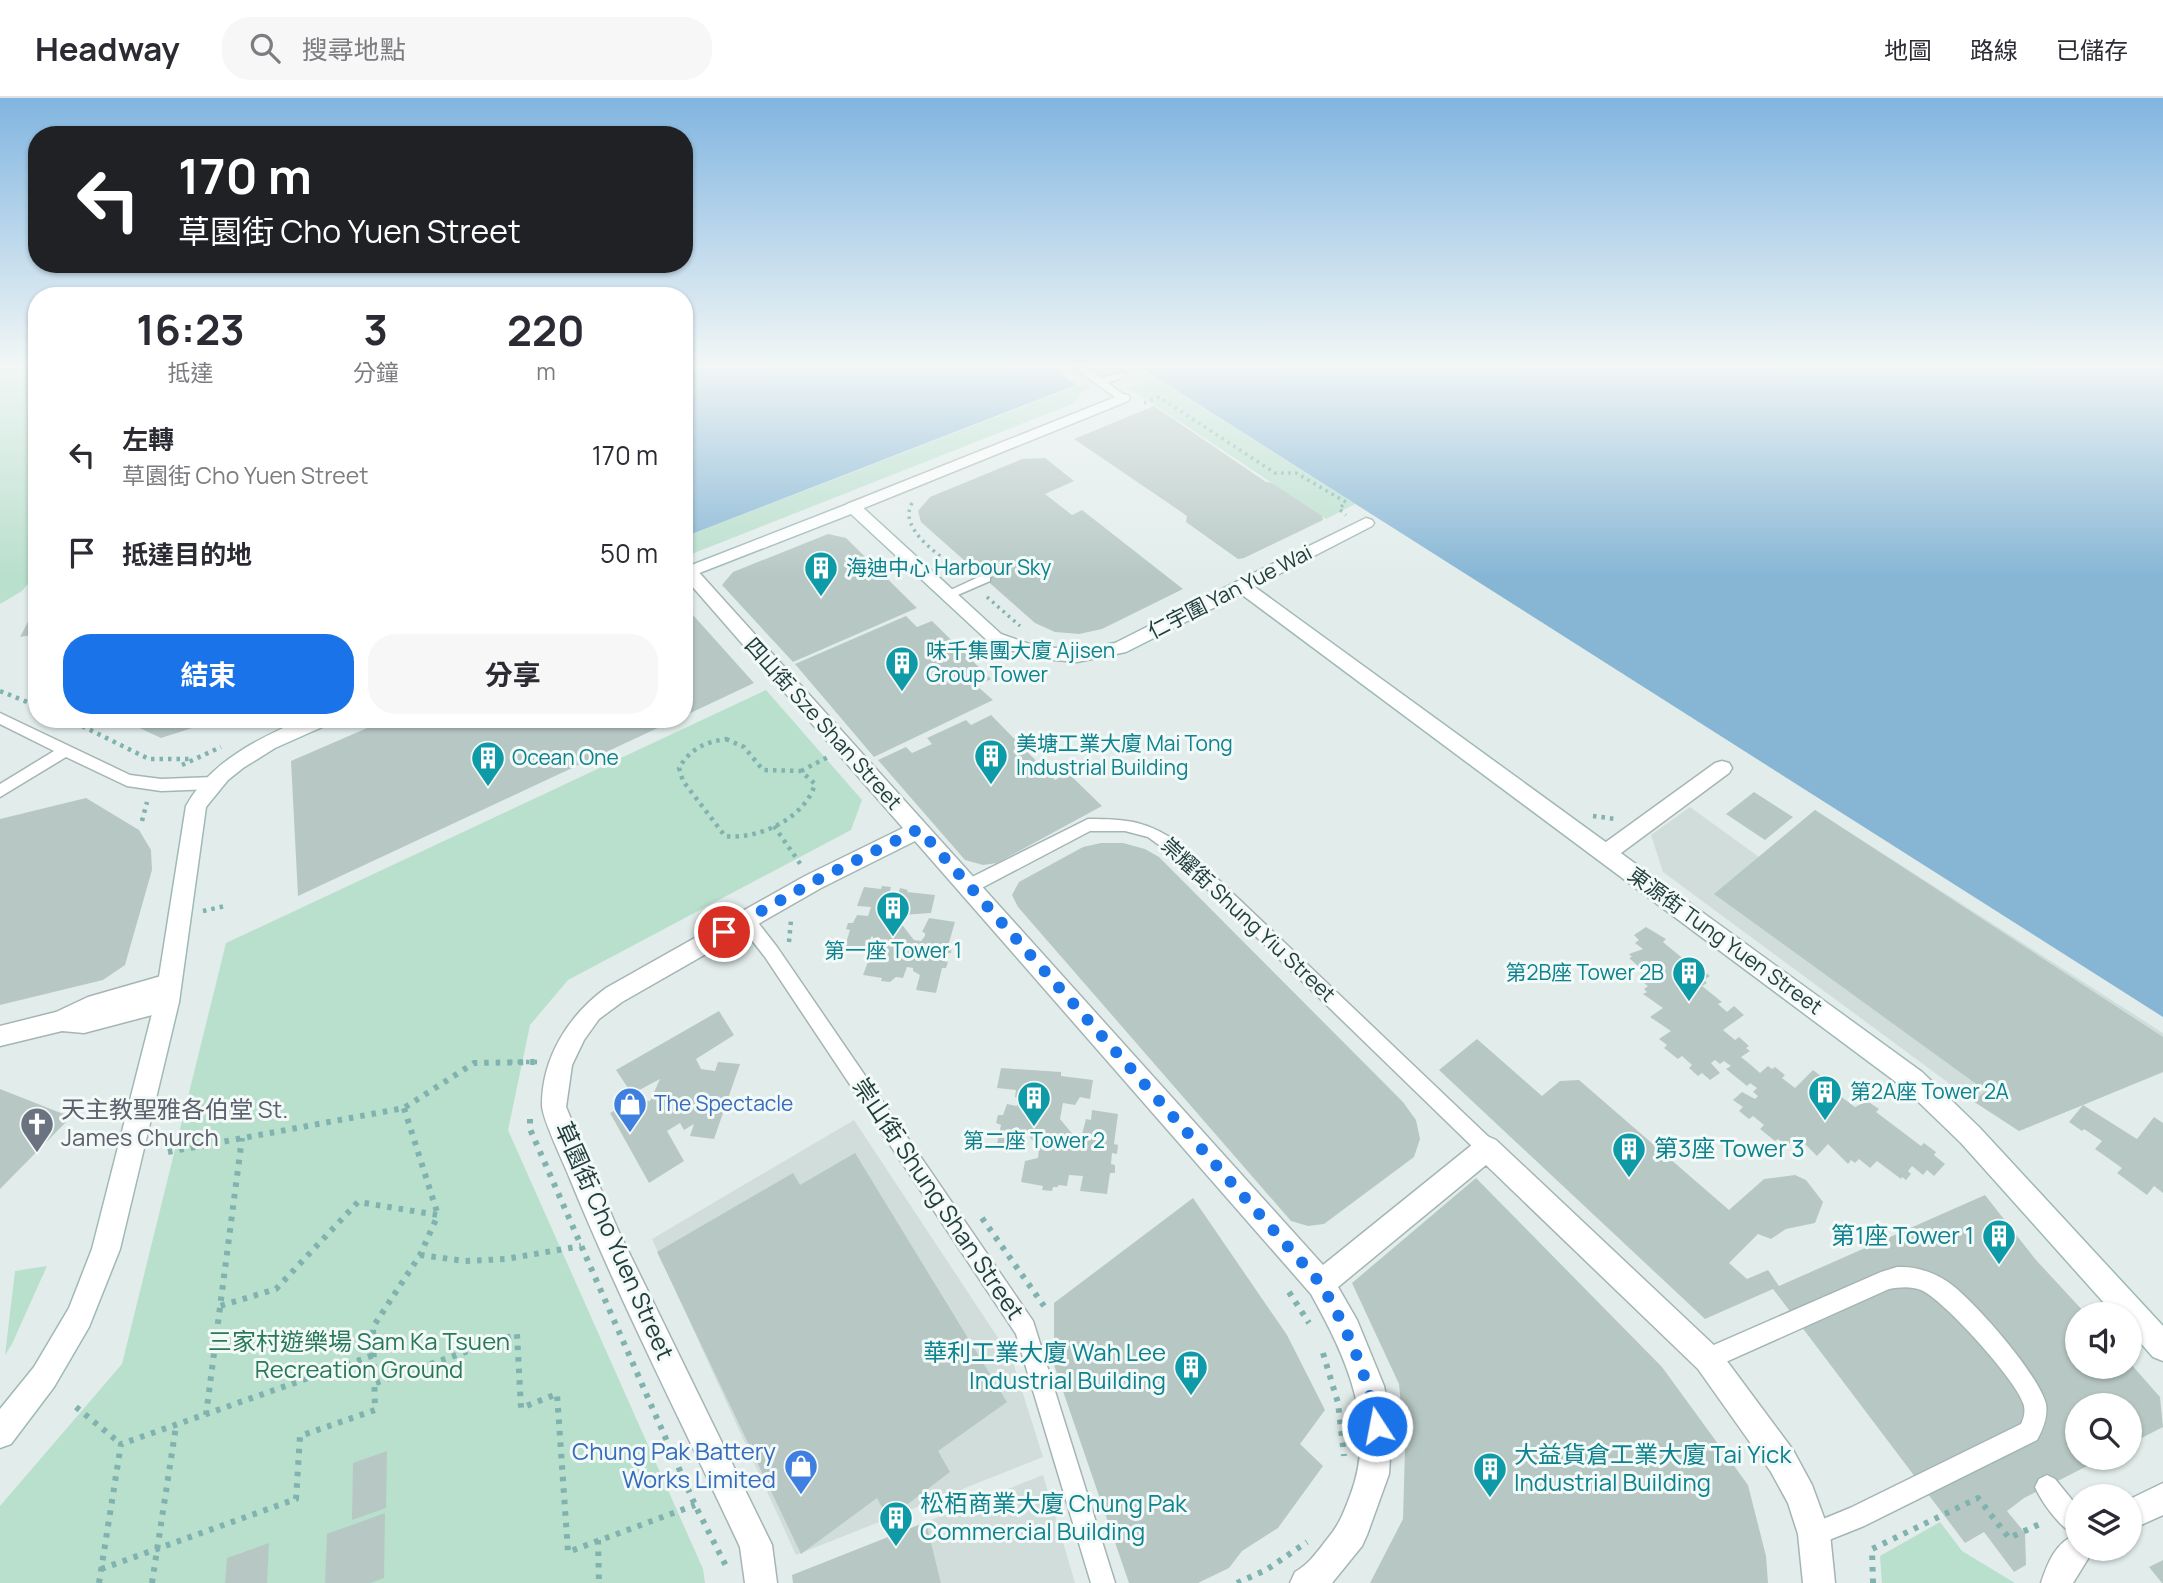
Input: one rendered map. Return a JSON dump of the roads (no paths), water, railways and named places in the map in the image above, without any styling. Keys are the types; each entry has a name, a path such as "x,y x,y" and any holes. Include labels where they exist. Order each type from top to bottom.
{"street":[{"path":"693,571 1026,437"},
{"name":"仁宇圍 Yan Yue Wai","path":"853,507 995,638 1033,653 1077,656 1120,648 1366,523"},
{"name":"四山街 Sze Shan Street","path":"693,580 919,829 1321,1284 1347,1330 1369,1386 1377,1426 1374,1474 1352,1535 1316,1578 1306,1583"},
{"name":"東源街 Tung Yuen Street","path":"1242,586 1913,1080 1979,1144 2163,1347"},
{"path":"0,1433 44,1377 79,1318 106,1249 168,993 196,806 239,758 301,728"},
{"path":"1606,853 1723,768"},
{"name":"草園街 Cho Yuen Street","path":"761,1583 756,1545 608,1239 554,1107 560,1065 575,1033 591,1012 614,995 813,882 919,829"},
{"path":"0,1036 61,1021 84,1024 168,993"},
{"path":"1321,1284 1487,1148"},
{"name":"崇耀街 Shung Yiu Street","path":"1487,1148 1708,1359 1782,1461 1801,1496 1814,1534 1819,1583"},
{"path":"2142,1509 2163,1498"},
{"path":"2057,1583 2062,1567 2067,1561"}],"lane":[{"path":"948,594 979,581"},
{"path":"0,718 127,780 161,785 214,783"},
{"path":"0,791 66,750"},
{"name":"崇耀街 Shung Yiu Street","path":"968,887 1088,825 1125,825 1153,833 1176,849 1487,1148"},
{"name":"崇山街 Shung Shan Street","path":"746,920 779,962 1025,1329 1103,1583"},
{"path":"1708,1359 1899,1276 1926,1281 1953,1299 2027,1388 2034,1401 2034,1424 2029,1432 1856,1518 1814,1534"},
{"path":"2047,1487 2065,1509"}],"water":[{"path":"693,437 941,437 693,534"},
{"path":"1250,437 2163,437 2163,1017"}],"place":[{"name":"海迪中心 Harbour Sky","path":"821,598"},
{"name":"味千集團大廈 Ajisen Group Tower","path":"902,693"},
{"name":"美塘工業大廈 Mai Tong Industrial Building","path":"991,786"},
{"name":"Ocean One","path":"488,788"},
{"name":"第一座 Tower 1","path":"893,938"},
{"name":"第2B座 Tower 2B","path":"1689,1003"},
{"name":"第2A座 Tower 2A","path":"1825,1122"},
{"name":"第二座 Tower 2","path":"1034,1128"},
{"name":"The Spectacle","path":"630,1134"},
{"name":"天主教聖雅各伯堂 St. James Church","path":"37,1154"},
{"name":"第3座 Tower 3","path":"1629,1179"},
{"name":"第1座 Tower 1","path":"1999,1266"},
{"name":"華利工業大廈 Wah Lee Industrial Building","path":"1191,1397"},
{"name":"Chung Pak Battery Works Limited","path":"801,1496"},
{"name":"大益貨倉工業大廈 Tai Yick Industrial Building","path":"1490,1499"},
{"name":"松栢商業大廈 Chung Pak Commercial Building","path":"896,1548"}],"park label":[{"name":"三家村遊樂場 Sam Ka Tsuen Recreation Ground","path":"359,1356"}]}
